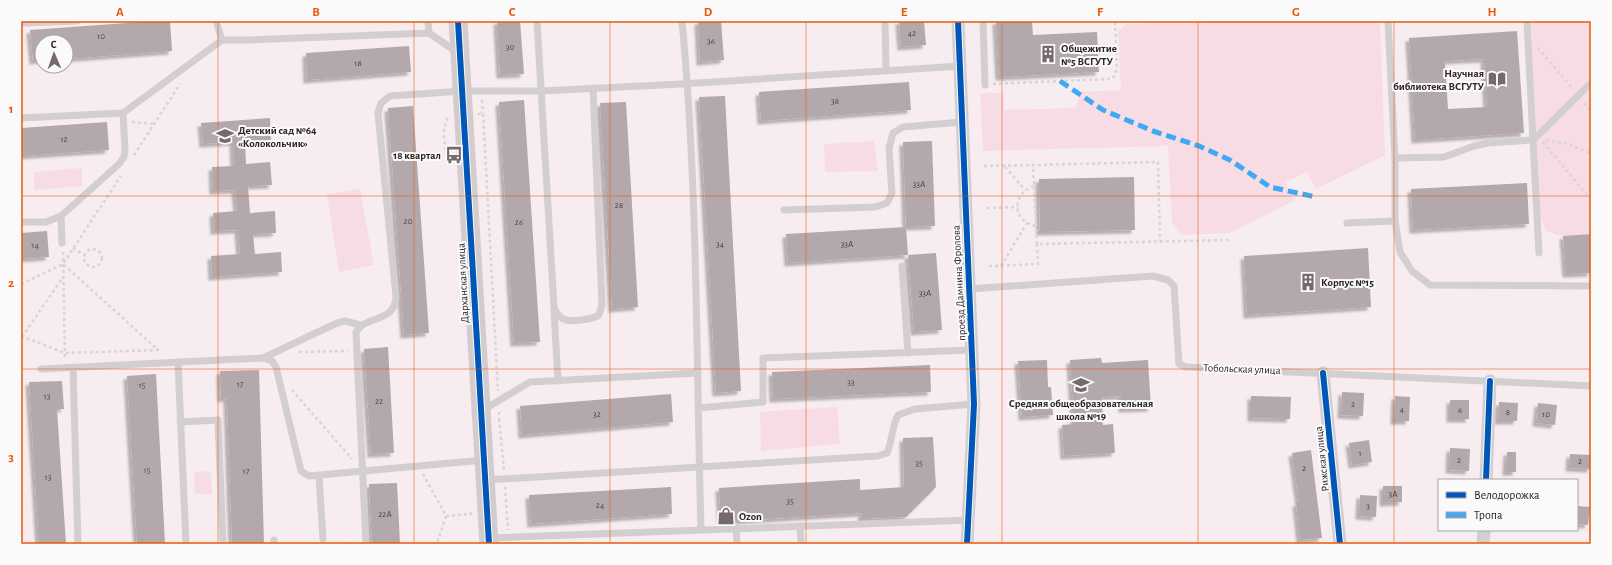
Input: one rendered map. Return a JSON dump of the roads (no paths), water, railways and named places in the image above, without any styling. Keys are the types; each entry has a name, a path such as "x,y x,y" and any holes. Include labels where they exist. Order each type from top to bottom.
{"street":[{"name":"Дарханская улица","path":"458,21 489,541"},
{"name":"проезд Дамнина Фролова","path":"958,21 974,404 967,544"},
{"name":"Рижская улица","path":"1323,372 1340,544"},
{"path":"1486,479 1490,381"},
{"path":"1483,544 1484,531"}],"lane":[{"path":"21,23 77,21"},
{"path":"216,21 222,40"},
{"path":"428,21 429,33"},
{"path":"537,21 558,381"},
{"path":"682,21 688,83 698,373 701,529"},
{"path":"885,21 886,70"},
{"path":"983,21 985,85"},
{"path":"1388,21 1395,158 1396,221 1400,252 1412,272 1430,285 1591,286"},
{"path":"1527,21 1539,253"},
{"path":"21,118 123,113 222,40 429,33 460,54"},
{"path":"263,358 337,323 345,321 360,325 390,314 395,306 378,113 381,102 390,96 462,91 541,91 960,66"},
{"path":"1395,158 1444,157 1474,146 1488,143 1533,140 1591,83"},
{"path":"554,307 558,315 565,320 594,318 599,315 602,305 593,88"},
{"path":"21,222 46,222 61,216 119,164 124,157 123,113"},
{"path":"784,210 875,207 888,203 892,193 889,148 892,133 903,127 962,122"},
{"path":"61,216 62,243"},
{"path":"1346,223 1396,221"},
{"path":"902,266 908,352"},
{"name":"Тобольская улица","path":"970,290 1153,276 1168,280 1174,286 1179,364 1186,367 1323,372 1591,386"},
{"path":"360,325 356,332 364,471 366,543"},
{"path":"699,408 764,402 763,358 972,350"},
{"path":"41,369 263,358 272,361 276,367 301,471 309,476 484,460"},
{"path":"178,362 186,544"},
{"path":"69,368 78,544"},
{"path":"481,411 530,382 698,373"},
{"path":"485,480 878,456 887,453 890,444 892,426 898,415 915,409 974,404"},
{"path":"180,422 218,420 223,544"},
{"path":"319,476 323,539"},
{"path":"489,541 736,527 969,520"},
{"path":"800,526 801,544"},
{"path":"736,527 737,544"}],"place":[{"name":"Общежитие №5 ВСГУТУ","path":"1048,54"},
{"name":"Научная библиотека ВСГУТУ","path":"1497,79"},
{"name":"Детский сад №64 «Колокольчик»","path":"225,136"},
{"name":"18 квартал","path":"454,155"},
{"name":"Корпус №15","path":"1308,282"},
{"name":"Средняя общеобразовательная школа №19","path":"1081,385"},
{"name":"Ozon","path":"726,516"}]}
